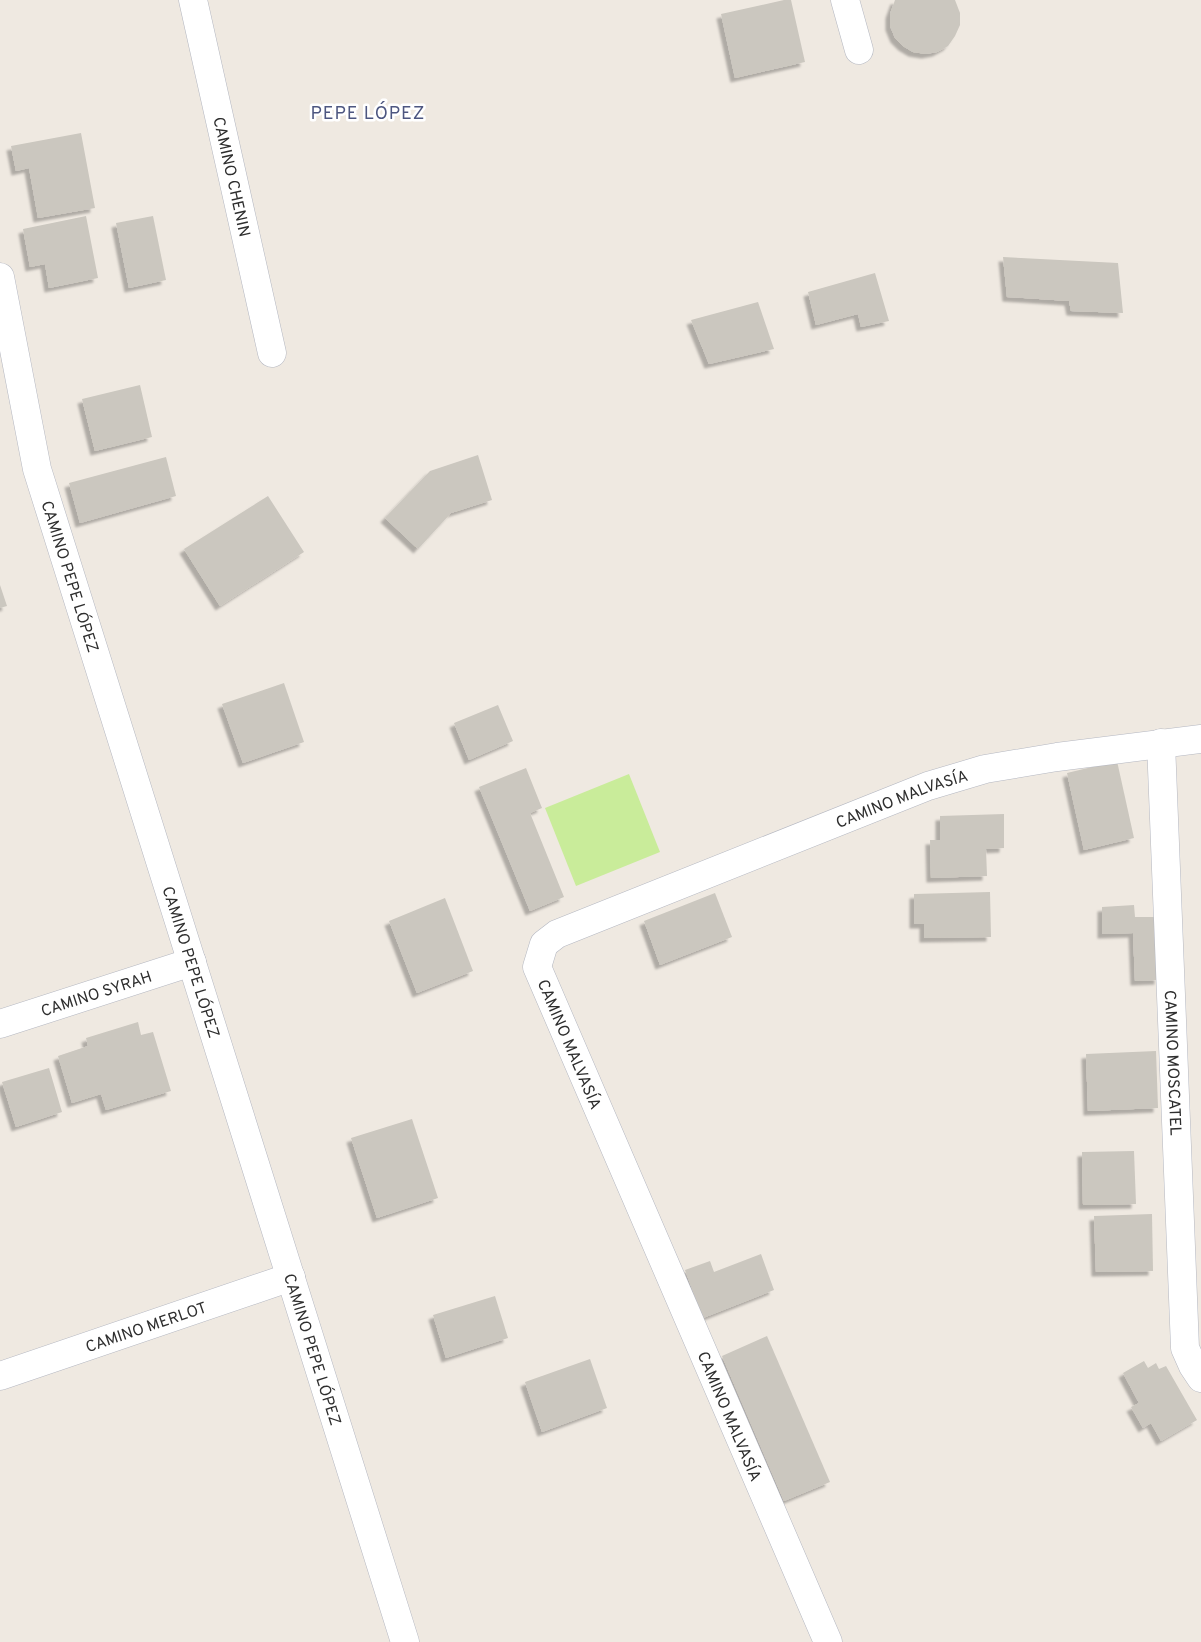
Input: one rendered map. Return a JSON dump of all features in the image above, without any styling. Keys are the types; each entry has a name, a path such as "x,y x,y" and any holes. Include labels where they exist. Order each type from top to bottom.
{"street":[{"name":"CAMINO CHENIN","path":"192,0 272,353"},
{"path":"845,0 859,50"},
{"name":"CAMINO PEPE LÓPEZ","path":"0,277 37,470 405,1642"},
{"name":"CAMINO MALVASÍA","path":"828,1642 537,967 544,944 557,934 928,786 985,769 1161,743 1201,739"},
{"name":"CAMINO MOSCATEL","path":"1161,743 1186,1348 1193,1366 1201,1378"},
{"name":"CAMINO SYRAH","path":"0,1024 192,962"},
{"name":"CAMINO MERLOT","path":"0,1376 291,1278"}],"green space":[{"path":"629,774 660,852 576,886 545,808"}],"building":[{"path":"791,0 805,62 735,78 721,14"},
{"path":"895,0 955,0 960,13 960,25 948,46 937,52 926,54 913,52 903,46 895,38 890,26 890,14"},
{"path":"81,133 95,208 38,218 29,168 16,171 11,146"},
{"path":"86,216 98,278 49,288 45,264 30,267 23,229"},
{"path":"153,216 166,280 129,288 116,223"},
{"path":"1003,257 1118,263 1123,313 1071,311 1069,301 1007,297"},
{"path":"875,273 889,321 861,327 858,314 816,325 808,292"},
{"path":"758,302 774,349 709,364 691,320"},
{"path":"140,385 152,437 95,451 82,399"},
{"path":"478,455 492,500 451,513 418,549 385,518 430,471"},
{"path":"166,457 176,496 80,523 69,483"},
{"path":"268,496 304,552 220,606 184,549"},
{"path":"0,585 7,606 0,608"},
{"path":"284,683 304,742 243,763 222,704"},
{"path":"498,705 513,741 469,760 454,723"},
{"path":"1117,761 1134,838 1084,850 1067,773"},
{"path":"526,768 542,808 530,813 564,897 530,911 479,787"},
{"path":"1004,814 1004,848 986,849 987,876 931,878 930,840 940,840 940,816"},
{"path":"990,892 991,937 924,938 924,924 914,924 914,894"},
{"path":"715,893 732,937 660,965 644,921"},
{"path":"445,898 473,971 417,993 389,921"},
{"path":"1134,905 1135,917 1156,917 1159,980 1135,981 1133,933 1102,934 1102,907"},
{"path":"138,1022 141,1035 153,1032 171,1091 106,1110 101,1094 72,1103 58,1056 88,1046 86,1038"},
{"path":"1156,1051 1158,1108 1088,1111 1086,1054"},
{"path":"49,1068 62,1112 16,1127 2,1082"},
{"path":"412,1119 438,1198 377,1218 351,1138"},
{"path":"1134,1151 1136,1204 1083,1205 1082,1152"},
{"path":"1152,1214 1153,1271 1096,1272 1094,1216"},
{"path":"761,1254 774,1290 703,1318 685,1270 710,1261 714,1272"},
{"path":"495,1296 508,1338 446,1358 433,1315"},
{"path":"767,1336 830,1482 784,1501 722,1356"},
{"path":"590,1359 607,1408 542,1432 525,1382"},
{"path":"1144,1361 1148,1368 1156,1363 1159,1369 1166,1366 1197,1420 1161,1441 1151,1423 1143,1428 1131,1407 1139,1403 1123,1373"}],"district":[{"name":"PEPE LÓPEZ","path":"368,113"}]}
